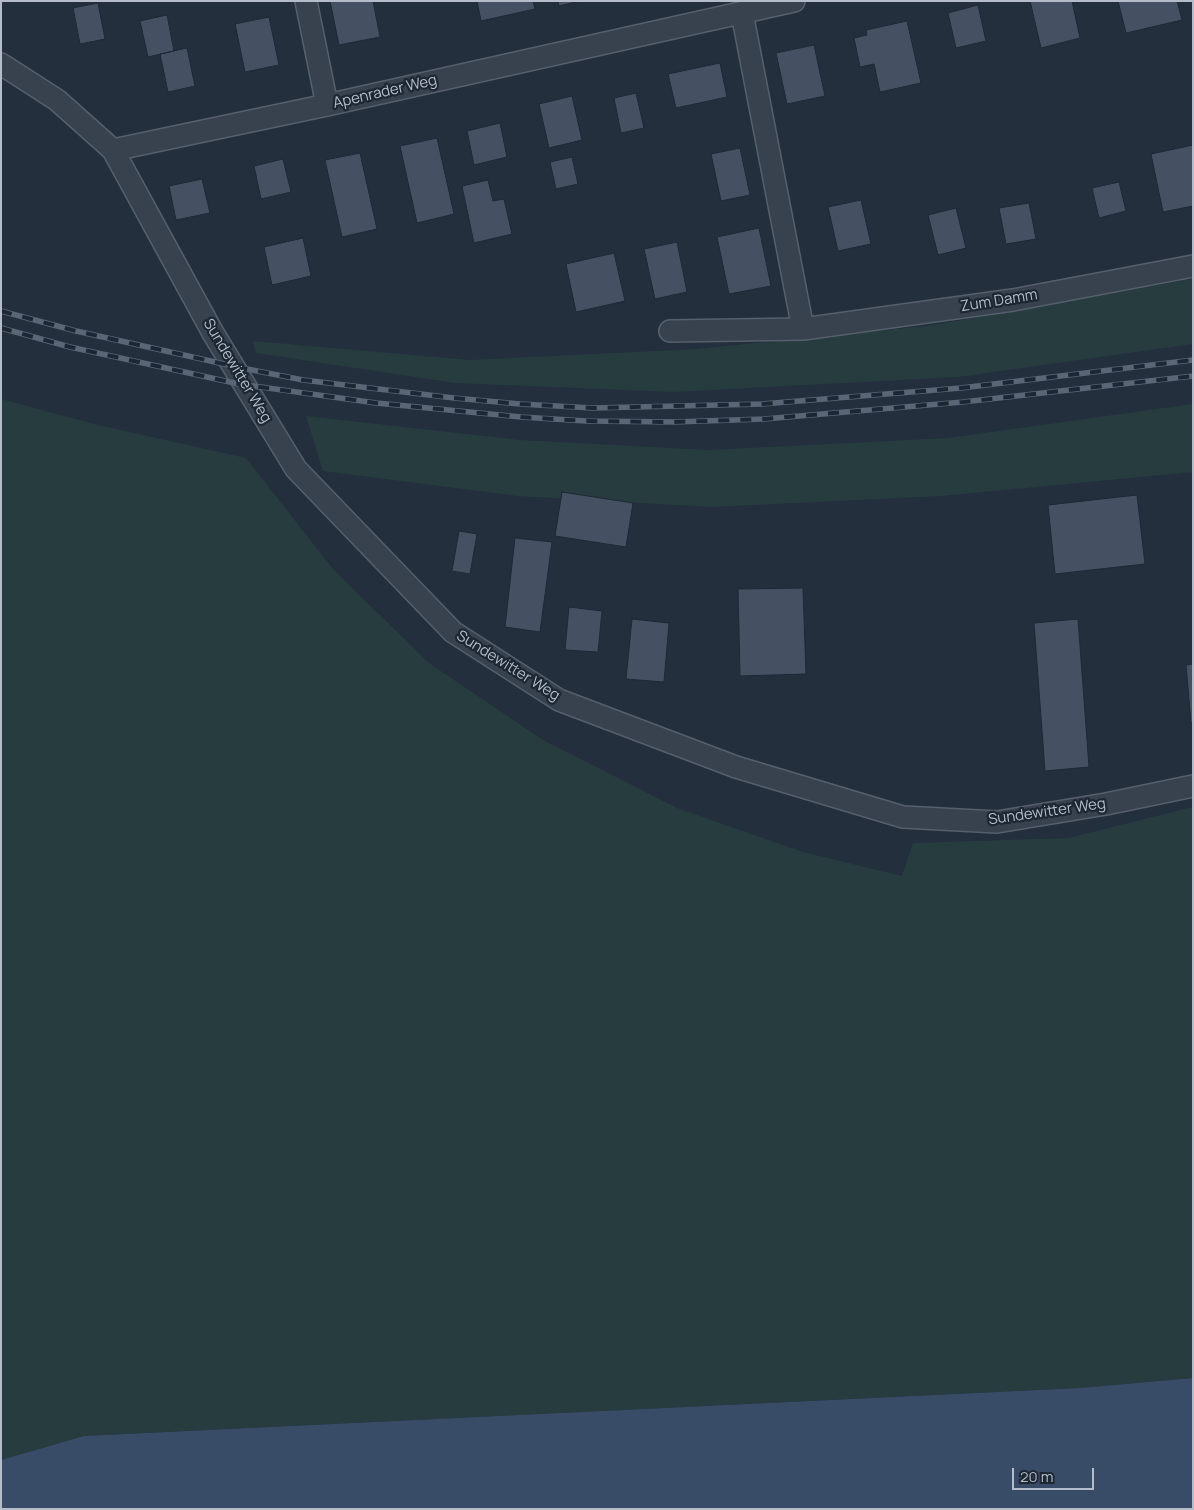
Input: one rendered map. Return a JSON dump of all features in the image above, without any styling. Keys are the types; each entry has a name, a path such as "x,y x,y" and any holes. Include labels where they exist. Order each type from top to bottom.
{"street":[{"path":"306,1 327,105"},
{"name":"Apenrader Weg","path":"113,150 327,105 794,1"},
{"path":"742,13 803,329"},
{"path":"1,64 57,100 113,150"},
{"name":"Sundewitter Weg","path":"113,150 213,333 296,469 453,632 559,700 736,767 903,817 997,822 1106,804 1193,786"},
{"name":"Zum Damm","path":"670,331 803,329 1013,300 1193,266"}],"green space":[{"path":"1193,279 1193,344 958,377 673,392 455,383 256,353 253,341 470,360 697,349 927,326"},
{"path":"1,399 98,425 246,458 333,569 429,663 543,740 677,808 803,852 902,876 913,843 1069,838 1193,807 1193,1378 1080,1388 84,1436 1,1460"},
{"path":"1193,404 1193,472 941,496 712,507 518,496 323,471 306,416 520,440 708,450 948,438"}],"water":[{"path":"1193,1378 1193,1509 1,1509 1,1460 84,1436 1080,1388"}],"building":[{"path":"330,1 373,1 380,37 339,45"},
{"path":"477,1 533,1 535,9 481,21"},
{"path":"558,1 580,1 559,6"},
{"path":"1030,1 1072,1 1080,38 1041,48"},
{"path":"1118,1 1177,1 1182,20 1126,33"},
{"path":"98,3 105,39 80,44 73,8"},
{"path":"978,5 986,41 956,48 948,13"},
{"path":"167,15 174,51 148,57 140,21"},
{"path":"269,17 279,65 245,72 235,24"},
{"path":"907,21 921,83 880,92 874,64 860,67 854,38 867,35 866,30"},
{"path":"814,45 825,96 787,104 776,53"},
{"path":"187,48 195,86 168,92 160,54"},
{"path":"720,63 727,97 676,108 668,74"},
{"path":"636,93 644,128 621,133 614,98"},
{"path":"572,96 582,140 549,148 539,104"},
{"path":"500,123 507,157 474,165 467,131"},
{"path":"437,138 454,214 417,223 400,146"},
{"path":"1193,145 1193,206 1163,212 1151,154"},
{"path":"740,148 750,195 721,201 711,154"},
{"path":"360,153 377,229 342,237 325,160"},
{"path":"572,157 578,184 556,189 550,162"},
{"path":"283,159 291,192 261,199 254,166"},
{"path":"202,179 210,213 176,220 169,186"},
{"path":"488,180 493,201 504,199 512,234 474,243 462,186"},
{"path":"1119,182 1126,211 1099,218 1092,188"},
{"path":"861,200 871,244 838,251 828,207"},
{"path":"1029,203 1036,239 1006,244 999,208"},
{"path":"956,208 966,248 938,255 928,215"},
{"path":"759,228 771,286 729,294 717,237"},
{"path":"303,238 311,276 272,285 264,247"},
{"path":"677,242 687,292 655,299 644,249"},
{"path":"614,253 625,301 576,312 566,264"},
{"path":"562,492 633,503 626,547 555,536"},
{"path":"1137,495 1145,564 1055,574 1048,505"},
{"path":"459,531 477,534 470,574 452,571"},
{"path":"515,538 552,542 540,632 505,627"},
{"path":"803,588 806,674 740,676 738,589"},
{"path":"569,607 602,611 598,652 565,650"},
{"path":"632,619 669,623 664,682 626,679"},
{"path":"1078,619 1089,767 1045,771 1034,623"},
{"path":"1193,664 1193,723 1191,723 1186,665"}],"railway":[{"path":"1,311 76,331 303,380 454,398 593,408 762,404 961,388 1193,360"},
{"path":"1,328 70,347 239,384 376,403 521,417 586,421 674,422 764,419 963,402 1193,376"}]}
